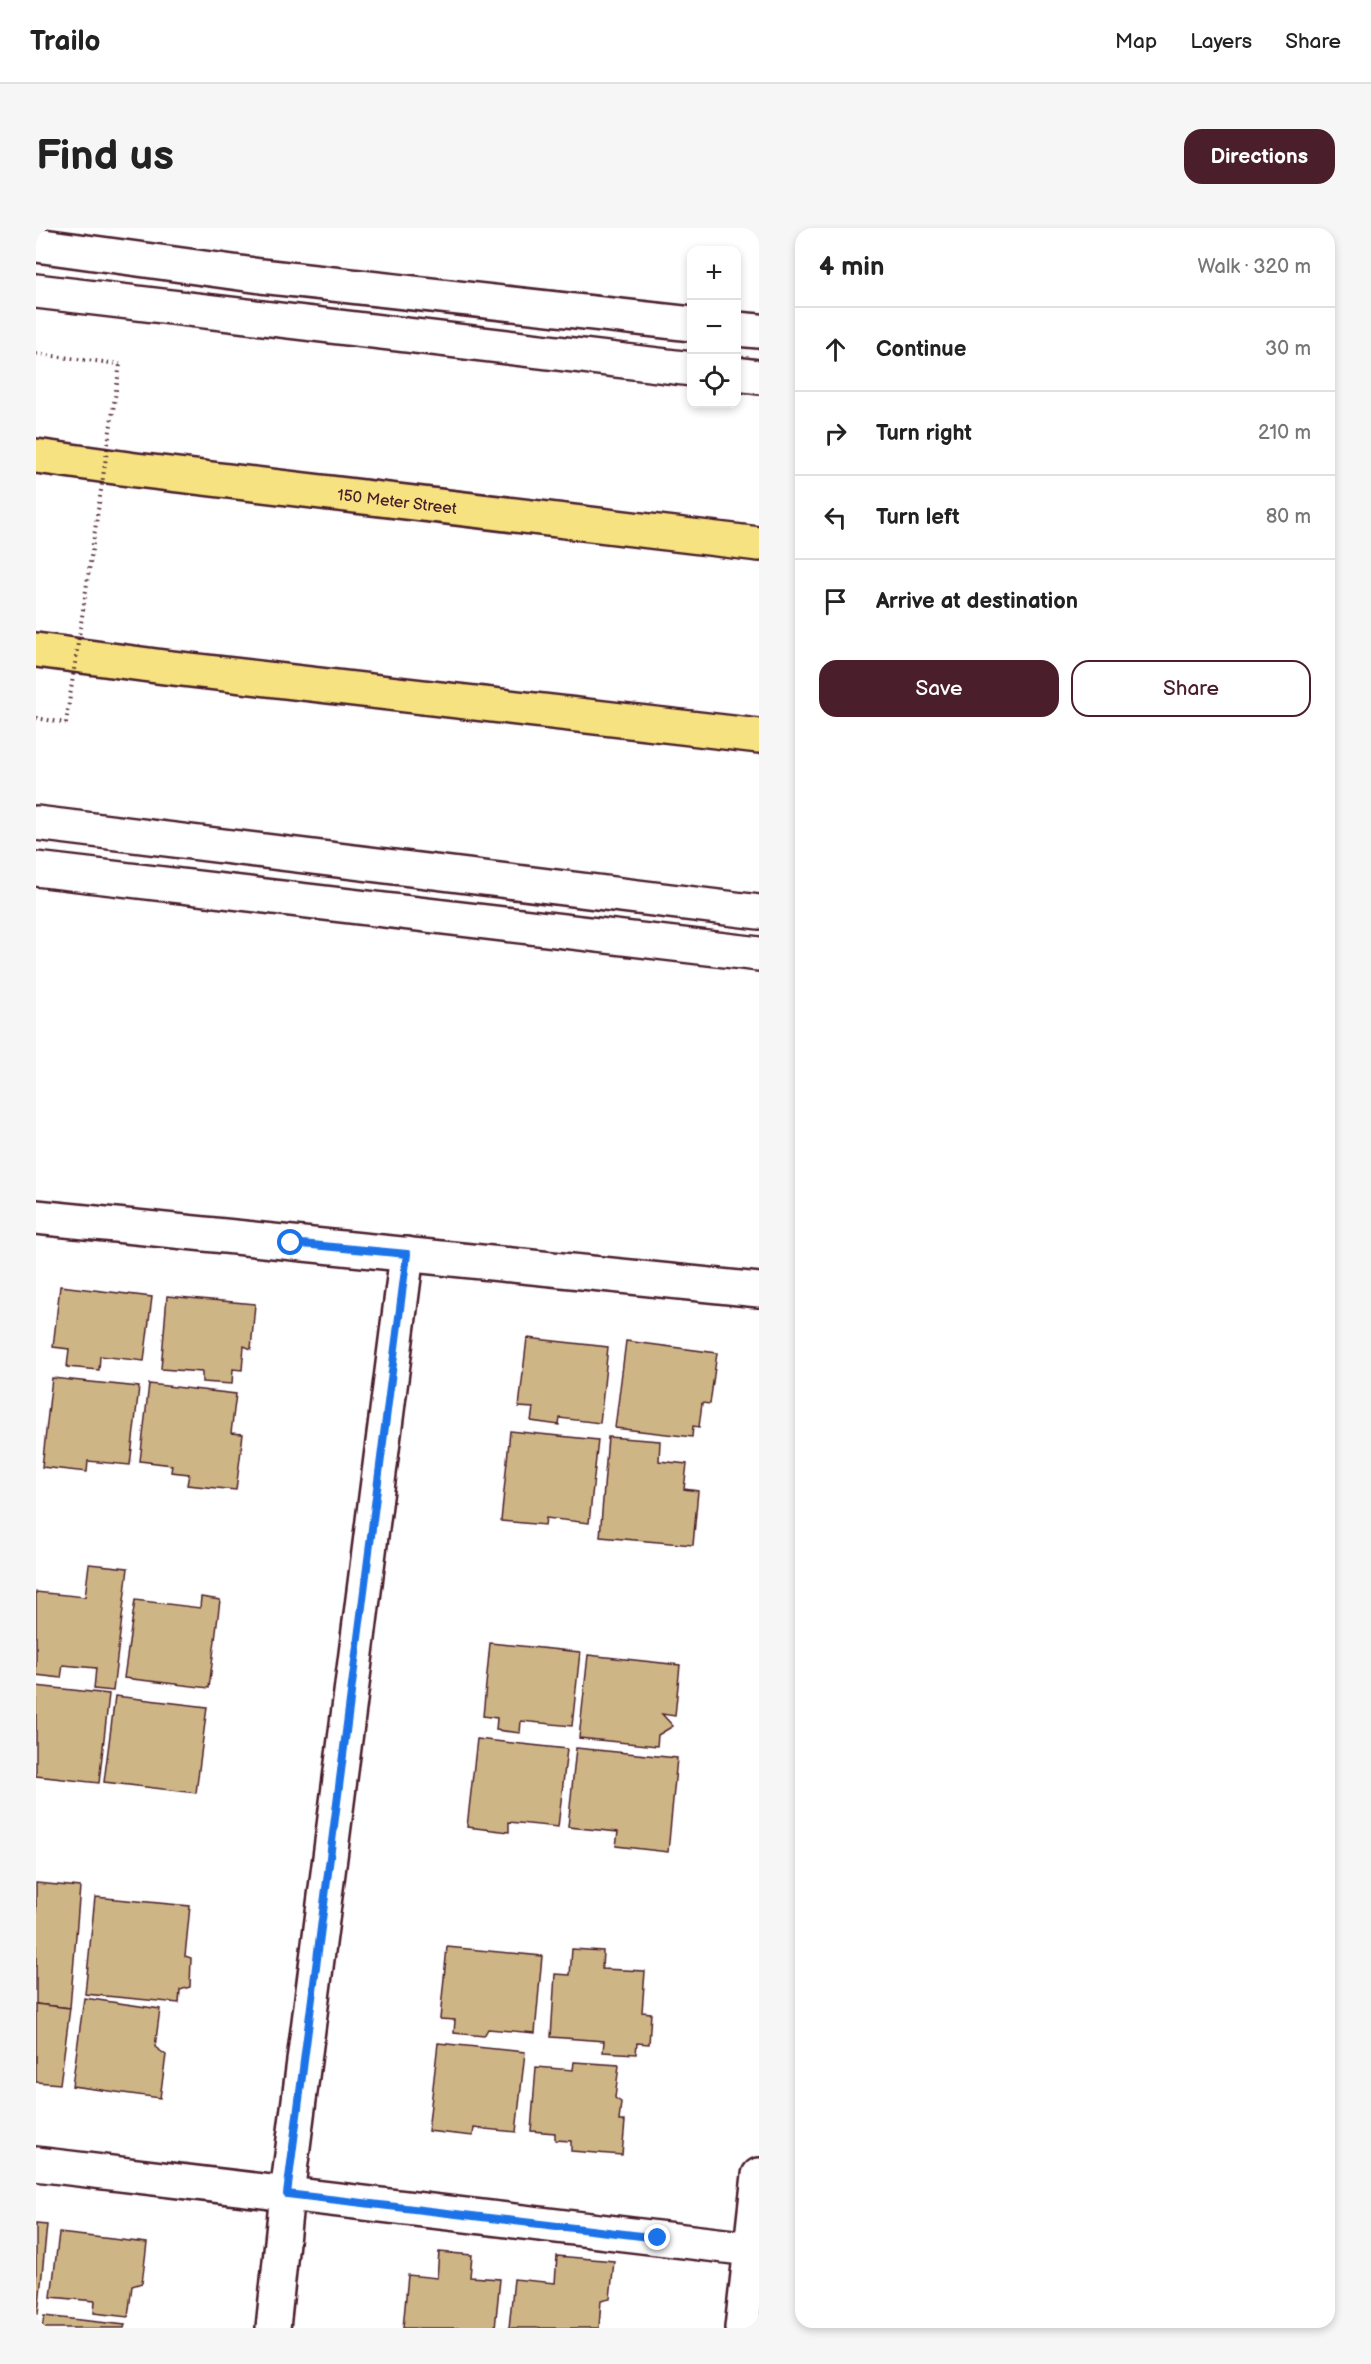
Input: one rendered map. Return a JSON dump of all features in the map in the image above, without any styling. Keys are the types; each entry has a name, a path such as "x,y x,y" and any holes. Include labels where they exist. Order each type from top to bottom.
{"highway":[{"name":"150 Meter Street","path":"36,456 136,470 759,544"},
{"path":"36,650 759,736"}],"street":[{"path":"36,245 261,276 687,323"},
{"path":"36,291 687,368"},
{"path":"741,329 759,331"},
{"path":"741,375 759,377"},
{"path":"36,823 759,912"},
{"path":"36,869 759,954"},
{"path":"36,1217 759,1290"},
{"path":"273,2328 287,2194 407,1254"},
{"path":"36,2164 755,2249"},
{"path":"742,2328 755,2249 759,2175"}],"path":[{"path":"36,354 120,364 66,723 36,718"}],"building":[{"path":"60,1286 152,1297 144,1361 100,1356 99,1370 67,1367 69,1349 53,1347"},
{"path":"167,1296 255,1304 251,1349 244,1346 242,1370 233,1369 232,1384 202,1382 202,1372 161,1369"},
{"path":"527,1338 608,1347 600,1423 560,1418 559,1425 531,1421 533,1408 519,1407"},
{"path":"626,1341 717,1353 710,1404 702,1403 699,1427 693,1426 692,1437 615,1428"},
{"path":"52,1378 139,1387 130,1465 88,1461 87,1472 42,1467"},
{"path":"149,1384 236,1394 231,1433 243,1434 236,1490 187,1485 189,1474 171,1472 172,1465 140,1461"},
{"path":"510,1431 598,1440 589,1523 546,1518 545,1525 501,1521"},
{"path":"608,1437 660,1441 659,1461 687,1464 684,1489 698,1491 693,1545 600,1537"},
{"path":"89,1564 128,1568 113,1691 94,1689 96,1668 63,1665 61,1678 36,1675 36,1592 85,1597"},
{"path":"201,1597 220,1600 209,1688 124,1678 135,1600 200,1608"},
{"path":"490,1643 580,1652 572,1726 521,1721 520,1733 496,1730 497,1718 483,1716"},
{"path":"588,1655 680,1665 675,1716 662,1714 673,1726 658,1735 657,1746 579,1738"},
{"path":"36,1686 109,1694 99,1783 36,1776"},
{"path":"115,1696 207,1707 196,1793 104,1782"},
{"path":"477,1739 567,1749 558,1827 509,1822 509,1832 467,1827"},
{"path":"576,1748 677,1758 668,1852 616,1846 618,1832 568,1827"},
{"path":"36,1883 80,1887 70,2008 36,2004"},
{"path":"95,1897 190,1906 185,1956 191,1958 190,1987 180,1990 179,2003 85,1994"},
{"path":"447,1947 542,1956 535,2033 488,2029 484,2036 454,2033 455,2020 440,2019"},
{"path":"572,1949 603,1951 602,1969 645,1971 642,2012 651,2013 649,2044 637,2043 636,2054 603,2052 604,2041 551,2037 555,1974 570,1975"},
{"path":"84,1998 160,2009 155,2047 166,2055 160,2098 72,2086"},
{"path":"36,2004 70,2008 60,2084 36,2082"},
{"path":"438,2043 525,2052 516,2132 474,2128 473,2136 428,2131"},
{"path":"574,2062 619,2065 615,2098 621,2102 619,2121 625,2121 622,2155 571,2151 571,2141 555,2140 555,2133 531,2131 536,2067 573,2070"},
{"path":"36,2224 47,2225 38,2314 36,2314"},
{"path":"59,2233 147,2243 142,2283 132,2286 128,2317 94,2313 95,2301 51,2297"},
{"path":"439,2252 472,2255 470,2277 500,2279 495,2328 403,2328 408,2275 437,2278"},
{"path":"557,2256 614,2261 610,2298 601,2300 599,2328 509,2328 514,2279 555,2283"},
{"path":"44,2316 125,2325 124,2328 42,2328"}],"route":[{"path":"291,1243 407,1254 287,2194 658,2238"}]}
